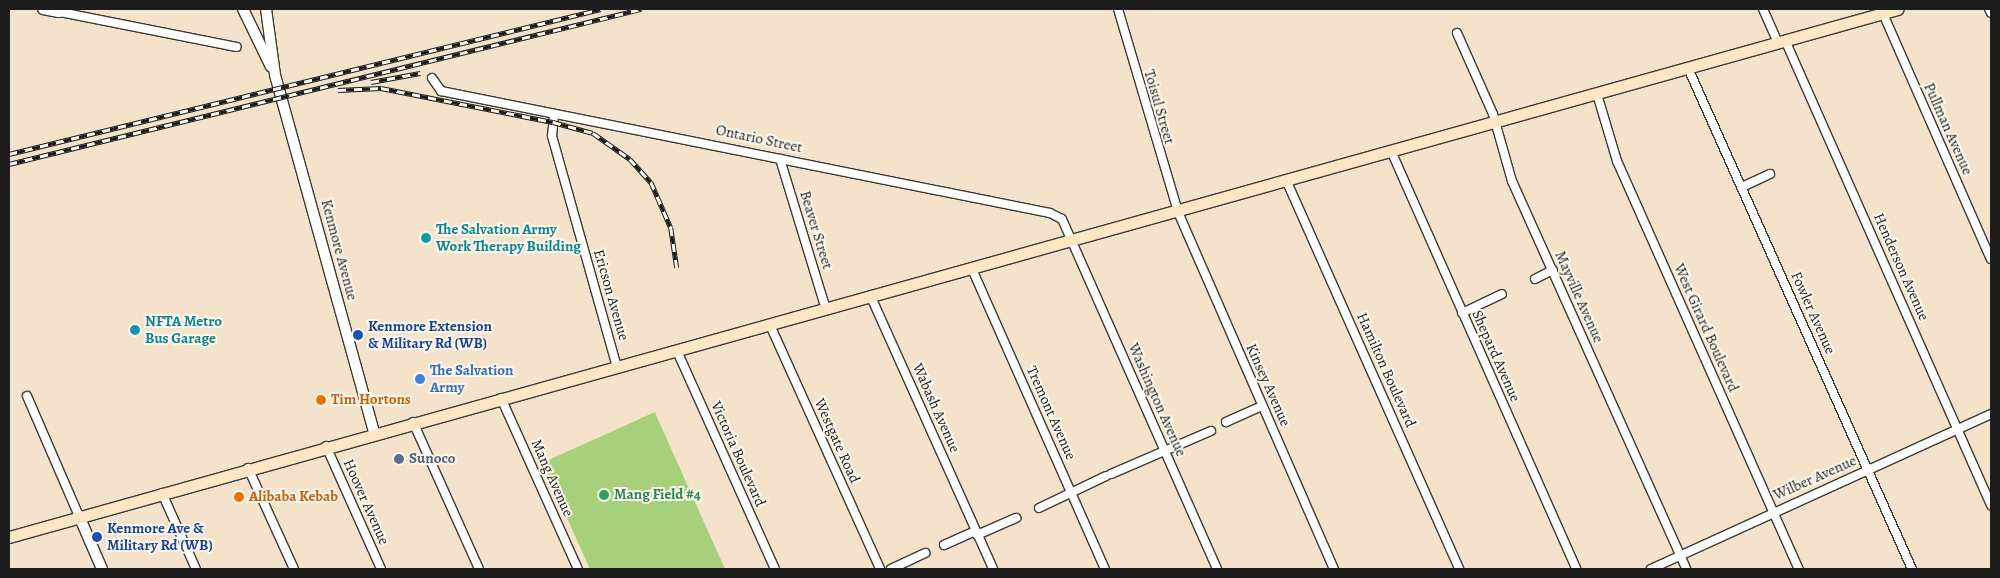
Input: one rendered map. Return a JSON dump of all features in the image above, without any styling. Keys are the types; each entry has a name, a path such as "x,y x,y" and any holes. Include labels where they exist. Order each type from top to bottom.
{"main road":[{"path":"9,537 374,432 617,368 1288,182 1782,42 1881,11 1898,9"}],"street":[{"path":"43,9 63,10 236,47"},
{"name":"Kenmore Avenue","path":"243,9 275,75"},
{"name":"Kenmore Avenue","path":"266,9 275,75 374,432"},
{"name":"Toisul Street","path":"1118,9 1178,212"},
{"name":"Henderson Avenue","path":"1763,9 1782,42 1991,505"},
{"path":"1989,9 1991,13"},
{"name":"Pullman Avenue","path":"1881,11 1991,259"},
{"name":"Mayville Avenue","path":"1457,33 1495,123 1512,181 1686,569"},
{"name":"Fowler Avenue","path":"1688,68 1912,569"},
{"name":"Ontario Street","path":"432,78 441,92 1050,213 1062,219 1071,242"},
{"name":"West Girard Boulevard","path":"1596,94 1617,161 1799,569"},
{"name":"Ericson Avenue","path":"554,114 552,136 617,368"},
{"name":"Shepard Avenue","path":"1392,153 1576,569"},
{"name":"Beaver Street","path":"780,159 826,309"},
{"path":"1742,187 1770,174"},
{"name":"Hamilton Boulevard","path":"1288,182 1458,569"},
{"name":"Kinsey Avenue","path":"1178,212 1334,569"},
{"name":"Washington Avenue","path":"1071,242 1217,569"},
{"name":"Tremont Avenue","path":"972,269 1105,569"},
{"path":"1535,278 1552,270"},
{"path":"1462,312 1502,294"},
{"name":"Wabash Avenue","path":"871,297 993,569"},
{"name":"Westgate Road","path":"770,325 880,569"},
{"name":"Victoria Boulevard","path":"676,351 774,569"},
{"path":"27,396 102,569"},
{"name":"Mang Avenue","path":"501,398 578,569"},
{"path":"1226,422 1262,406"},
{"name":"Wilber Avenue","path":"1651,569 1679,554 1991,414"},
{"path":"413,422 479,569"},
{"path":"1039,508 1210,430"},
{"name":"Hoover Avenue","path":"326,446 381,569"},
{"path":"248,468 294,569"},
{"path":"162,493 196,569"},
{"path":"944,546 1016,518"},
{"path":"891,569 925,553"}],"green space":[{"path":"655,412 725,569 590,569 542,463"}],"railway":[{"path":"9,154 601,9"},
{"path":"9,164 641,9"},
{"path":"371,82 420,73"},
{"path":"338,90 381,88 553,122 593,133 630,159 651,182 671,228 677,268"}],"place":[{"name":"The Salvation Army Work Therapy Building","path":"426,238"},
{"name":"NFTA Metro Bus Garage","path":"135,330"},
{"name":"Kenmore Extension & Military Rd (WB)","path":"358,335"},
{"name":"The Salvation Army","path":"420,379"},
{"name":"Tim Hortons","path":"321,400"},
{"name":"Sunoco","path":"399,459"},
{"name":"Mang Field #4","path":"604,495"},
{"name":"Alibaba Kebab","path":"239,497"},
{"name":"Kenmore Ave & Military Rd (WB)","path":"97,537"}]}
